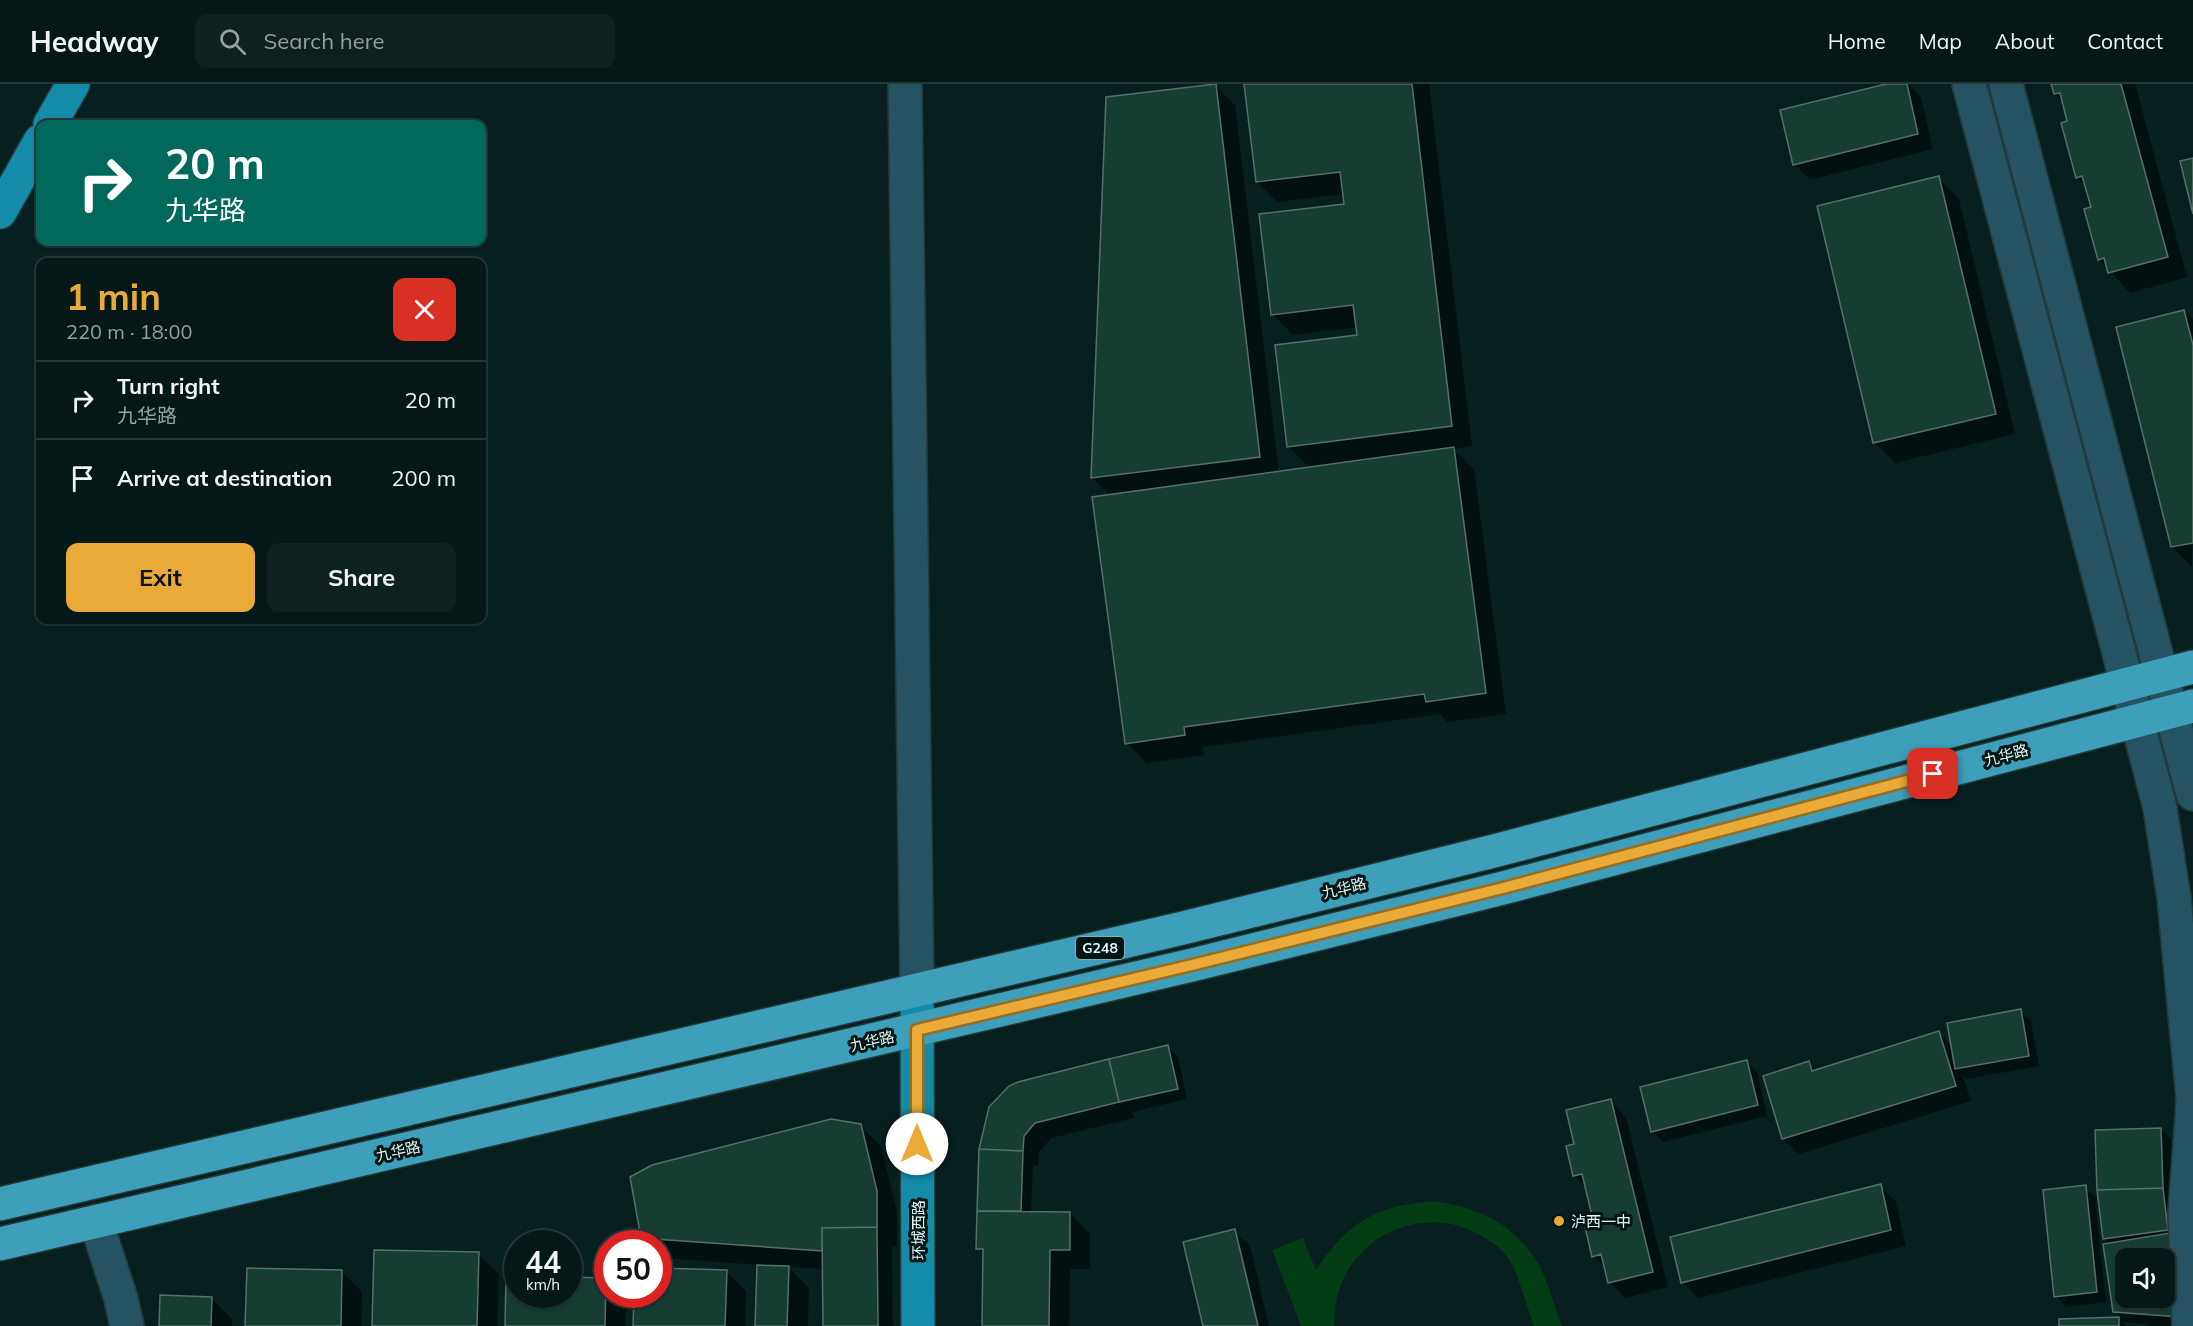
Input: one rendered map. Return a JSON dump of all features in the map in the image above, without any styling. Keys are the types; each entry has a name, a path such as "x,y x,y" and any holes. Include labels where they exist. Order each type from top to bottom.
{"highway":[{"name":"九华路","path":"0,1204 1183,928 1471,856 2193,667"},
{"name":"九华路","path":"0,1244 1192,965 1503,888 2182,709"}],"main road":[{"path":"52,120 73,84"},
{"path":"0,212 36,148"},
{"name":"环城西路","path":"916,990 918,1326"}],"street":[{"path":"905,84 916,990"},
{"path":"1969,84 2160,808 2174,898 2193,1101 2191,1167 2185,1213 2189,1326"},
{"path":"2006,84 2162,674 2182,709 2193,794"},
{"path":"96,1222 121,1299 127,1326"}],"green space":[{"path":"1433,1201 1480,1213 1507,1228 1519,1239 1543,1272 1562,1326 1534,1326 1513,1267 1498,1247 1470,1230 1451,1224 1431,1223 1394,1230 1362,1252 1350,1267 1339,1290 1334,1326 1301,1326 1272,1250 1303,1238 1316,1270 1340,1240 1365,1219 1395,1207"}],"building":[{"path":"1216,84 1260,457 1091,478 1106,97"},
{"path":"1244,84 1412,84 1452,426 1287,447 1275,345 1357,335 1353,305 1271,315 1259,214 1344,204 1340,172 1256,182"},
{"path":"1886,84 1907,84 1918,134 1793,165 1780,110"},
{"path":"2051,84 2121,84 2168,257 2108,273 2104,258 2098,260 2084,209 2091,207 2082,176 2076,178 2061,123 2067,121 2060,93 2054,94"},
{"path":"2193,158 2193,214 2180,161"},
{"path":"1939,176 1996,414 1873,443 1817,206"},
{"path":"2184,310 2193,345 2193,543 2171,547 2116,327"},
{"path":"1454,447 1486,693 1426,702 1424,694 1184,727 1185,735 1125,744 1092,497"},
{"path":"2021,1009 2029,1056 1955,1069 1947,1023"},
{"path":"1939,1031 1956,1086 1782,1139 1763,1076 1809,1061 1812,1071"},
{"path":"1168,1045 1178,1089 1119,1102 1109,1059"},
{"path":"1109,1059 1119,1102 1035,1123 1024,1136 1023,1151 979,1149 989,1107 1009,1086"},
{"path":"1747,1060 1758,1105 1651,1132 1640,1087"},
{"path":"1611,1099 1653,1272 1608,1283 1601,1254 1592,1257 1585,1227 1594,1224 1582,1174 1573,1176 1566,1146 1574,1144 1566,1110"},
{"path":"831,1119 861,1124 877,1191 877,1227 822,1228 822,1251 672,1240 672,1230 640,1230 630,1177 652,1165"},
{"path":"2161,1128 2163,1188 2097,1190 2095,1130"},
{"path":"979,1149 1023,1151 1021,1211 977,1211"},
{"path":"1881,1184 1891,1230 1681,1283 1670,1237"},
{"path":"2086,1185 2097,1292 2054,1297 2043,1190"},
{"path":"2163,1188 2168,1230 2103,1239 2097,1190"},
{"path":"977,1211 1070,1212 1070,1250 1050,1250 1049,1326 982,1326 983,1249 976,1249"},
{"path":"877,1227 878,1326 823,1326 822,1228"},
{"path":"1235,1229 1258,1326 1203,1326 1183,1242"},
{"path":"2170,1233 2172,1248 2115,1248 2115,1308 2175,1308 2175,1275 2180,1317 2113,1312 2103,1244"},
{"path":"374,1250 479,1252 477,1326 372,1326"},
{"path":"757,1265 789,1266 787,1326 755,1326"},
{"path":"247,1268 342,1270 341,1326 245,1326"},
{"path":"672,1268 727,1270 725,1326 633,1326 634,1308 672,1308"},
{"path":"582,1277 594,1278 594,1308 605,1308 605,1326 505,1326 505,1308 582,1308"},
{"path":"160,1295 212,1297 211,1326 159,1326"},
{"path":"2119,1317 2119,1326 2059,1326 2059,1319"}],"place":[{"name":"泸西一中","path":"1559,1221"}],"route":[{"path":"917,1144 917,1030 1503,888 1933,774"}]}
